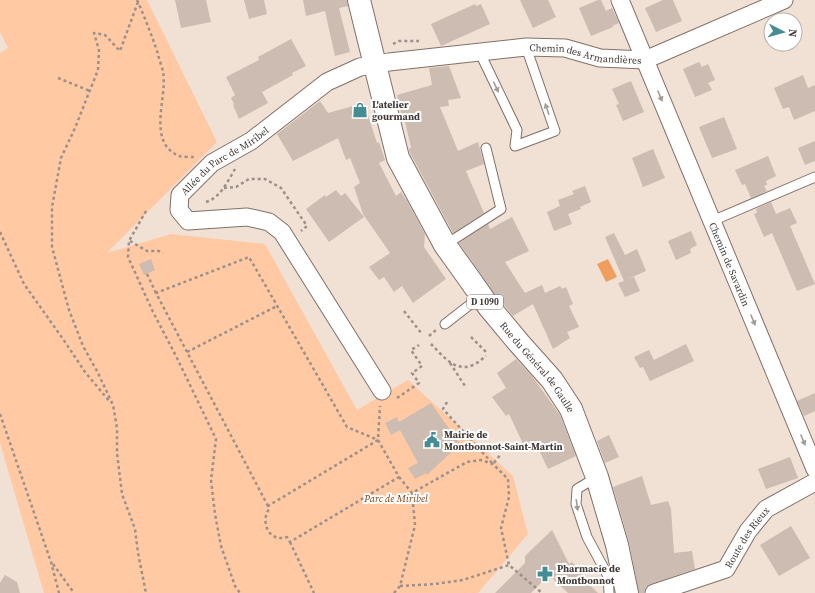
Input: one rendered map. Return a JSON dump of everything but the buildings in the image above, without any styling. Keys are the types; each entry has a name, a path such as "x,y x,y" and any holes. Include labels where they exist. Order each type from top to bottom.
{"main road":[{"name":"Rue du Général de Gaulle","path":"359,0 398,158 445,244 481,296 519,343 552,380 571,409 597,477 617,544 627,593"}],"street":[{"name":"Chemin de Savardin","path":"620,0 815,468"},
{"name":"Chemin des Armandières","path":"375,64 479,51 526,47 565,48 600,58 645,60 784,0"},
{"name":"Allée du Parc de Miribel","path":"375,64 360,68 327,82 251,141 212,163 180,195 179,210 188,221 247,217 270,222 282,232 382,391"},
{"name":"Route des Rieux","path":"654,593 726,569 748,532 766,509 815,482"}],"lane":[{"path":"479,51 517,130 515,146 555,131 526,47"},
{"path":"445,244 501,209 486,148"},
{"path":"712,221 815,177"},
{"path":"445,324 481,296"},
{"path":"597,477 577,489 576,504 587,538 608,576 609,593"}],"path":[{"path":"137,1 120,51 105,35 94,33 99,50 98,70 62,158 52,207 52,246 69,310 83,346 113,405 117,428 117,453 122,494 135,529 146,593"},
{"path":"137,1 163,72 164,86 160,110 160,131 168,148 180,156 200,156"},
{"path":"58,78 90,91"},
{"path":"179,210 210,201 224,188 236,168"},
{"path":"224,188 236,187 249,179 265,179 281,188 296,210"},
{"path":"146,211 129,241 128,257 135,275 216,439 211,480 215,514 221,546 235,586 240,593"},
{"path":"0,232 24,284 59,332 85,372 113,405"},
{"path":"129,241 147,251 159,251 163,253"},
{"path":"156,293 249,256 347,427 378,440"},
{"path":"147,274 268,506 269,509 265,518 265,524 271,535 277,538 287,537 314,593"},
{"path":"187,352 277,306"},
{"path":"404,311 422,334"},
{"path":"429,336 434,332"},
{"path":"450,363 461,367 473,365 486,354 471,337"},
{"path":"431,344 450,363 466,386"},
{"path":"415,386 419,383 412,374 422,366 411,350 419,345"},
{"path":"382,391 379,409 378,440 399,477 412,492 415,525 400,586 394,593"},
{"path":"446,402 443,409 508,479 509,497 501,528 509,565 542,593"},
{"path":"0,414 51,562 59,593"},
{"path":"268,506 378,440"},
{"path":"493,464 501,454"},
{"path":"412,492 467,462 480,460 493,464"},
{"path":"290,542 399,477"},
{"path":"51,562 74,593"},
{"path":"400,586 435,584 462,580 509,565"}],"green space":[{"name":"Parc de Miribel","path":"0,0 147,0 217,142 107,253 171,234 265,244 357,410 408,380 513,476 528,534 478,593 44,593 0,443 0,53 8,48 0,32"}],"shaded area":[{"path":"608,259 617,277 606,282 597,264"}],"place":[{"name":"L'atelier gourmand","path":"360,110"},
{"name":"Mairie de Montbonnot-Saint-Martin","path":"432,440"},
{"name":"Pharmacie de Montbonnot","path":"545,574"}]}
